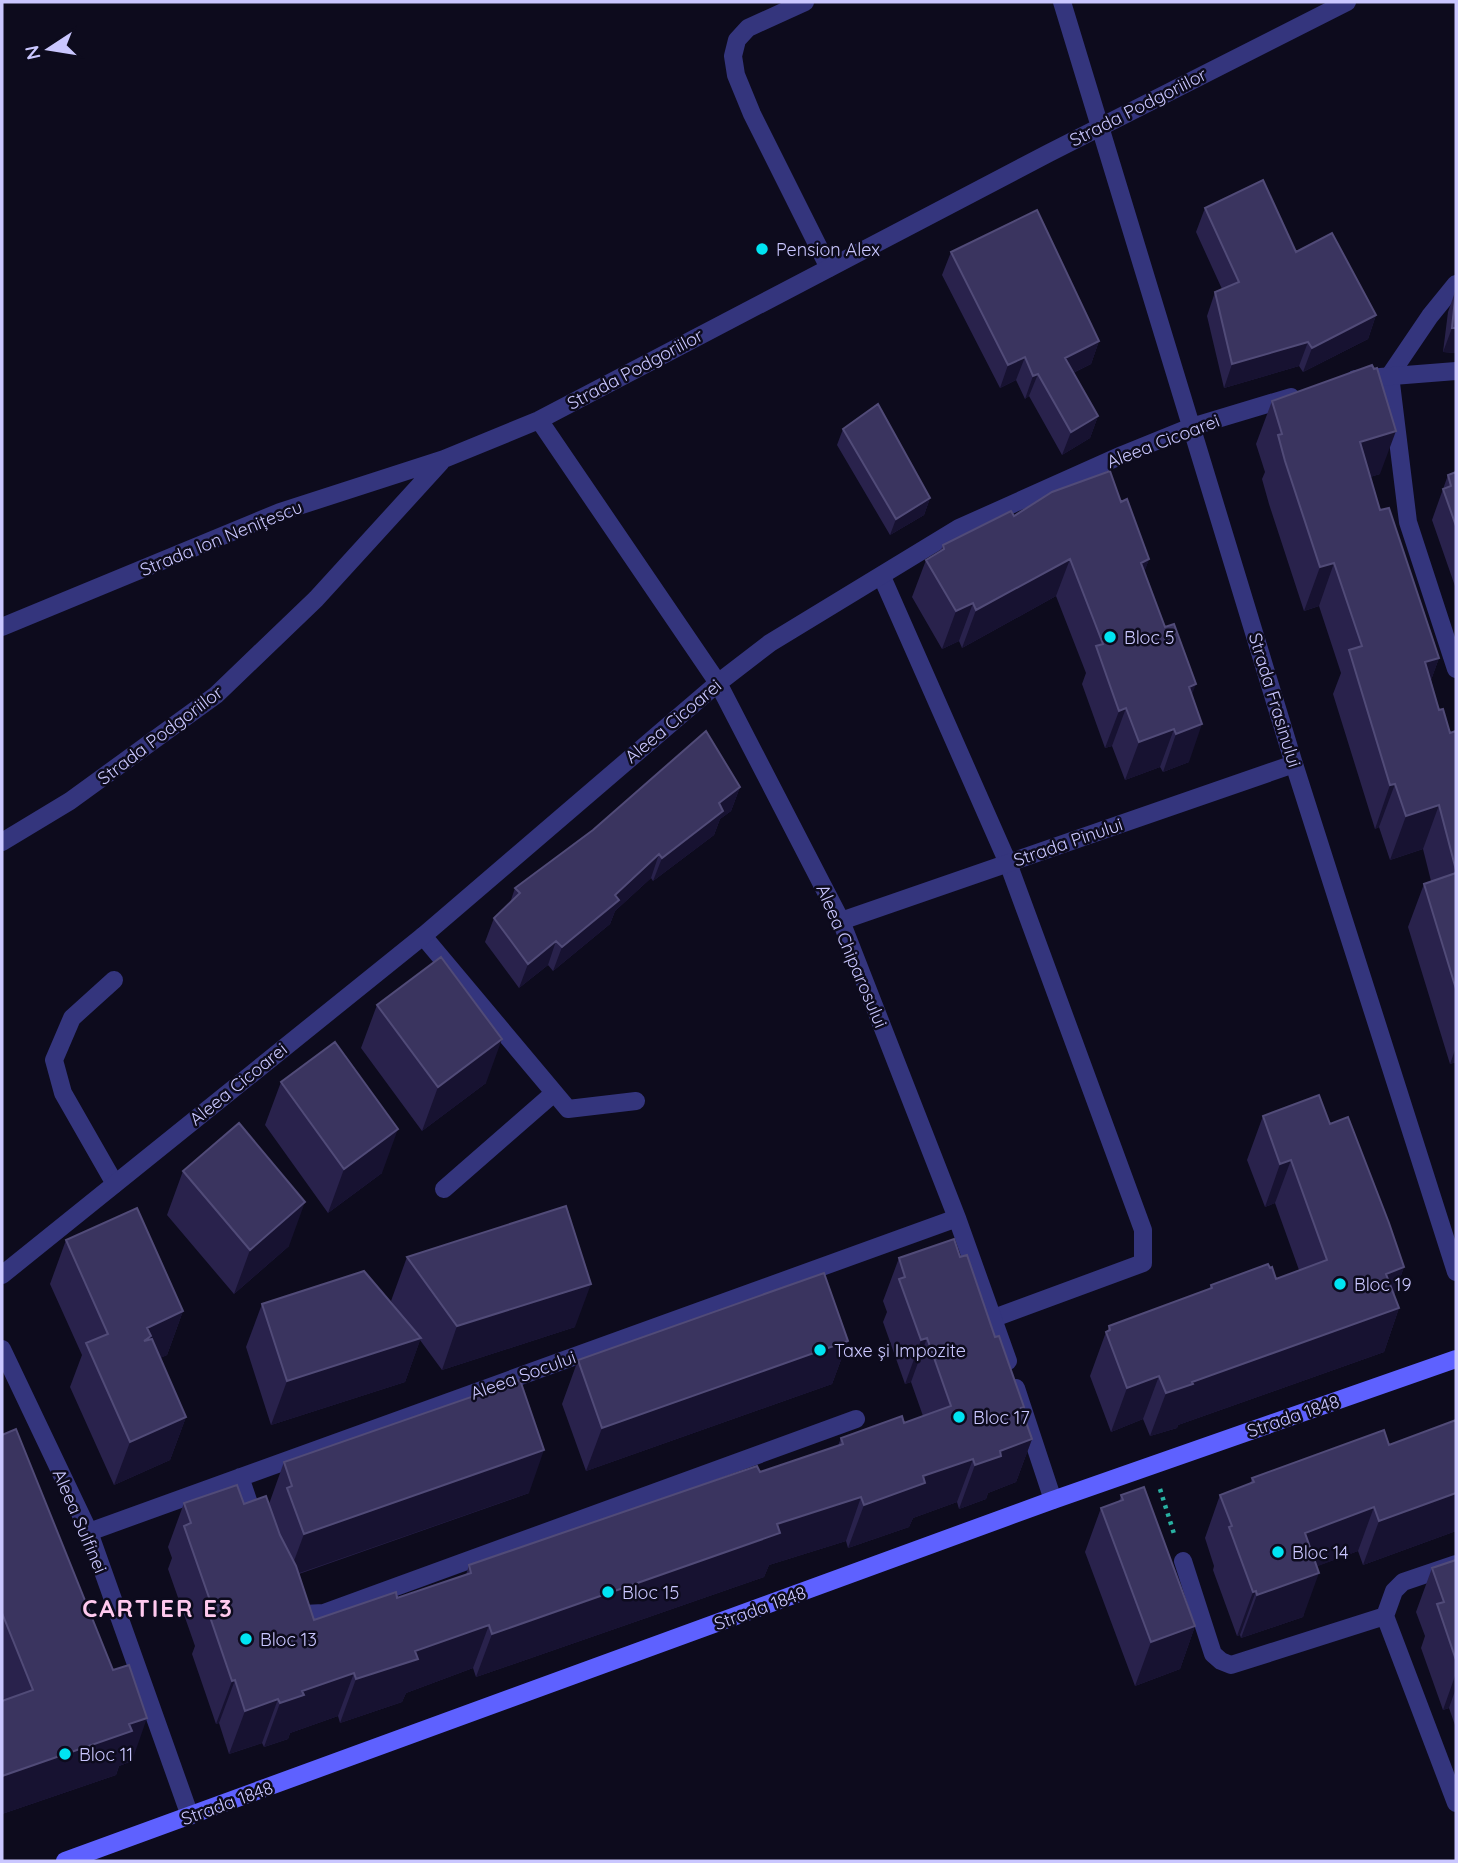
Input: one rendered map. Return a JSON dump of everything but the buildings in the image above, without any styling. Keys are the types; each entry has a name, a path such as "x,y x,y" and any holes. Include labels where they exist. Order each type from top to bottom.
{"main road":[{"name":"Strada 1848","path":"65,1861 1053,1500 1456,1359"}],"street":[{"path":"805,2 748,28 737,40 733,56 736,75 752,114 829,268"},
{"name":"Strada Frasinului","path":"1062,2 1294,764 1456,1272"},
{"name":"Strada Podgoriilor","path":"2,842 70,801 216,695 316,599 444,459 539,419 1100,127 1347,2"},
{"path":"1456,284 1430,316 1390,375 1408,522 1456,669"},
{"path":"1335,385 1359,378 1456,371"},
{"name":"Aleea Cicoarei","path":"2,1275 423,936 718,682 770,643 959,528 1191,427 1311,392"},
{"name":"Aleea Chiparosului","path":"539,419 718,682 841,921 994,1318 1053,1500"},
{"name":"Strada Ion Nenițescu","path":"2,627 280,512 444,459"},
{"path":"882,576 1008,863 1143,1230 1143,1263 994,1318"},
{"name":"Strada Pinului","path":"841,921 1294,764"},
{"path":"423,936 568,1109 636,1101"},
{"path":"114,980 72,1018 54,1060 63,1094 115,1184"},
{"path":"444,1189 554,1093"},
{"name":"Aleea Socului","path":"89,1532 957,1218"},
{"name":"Aleea Sulfinei","path":"2,1349 89,1532 190,1816"},
{"path":"282,1591 286,1600 303,1614 324,1612 856,1419"},
{"path":"240,1477 261,1538"},
{"path":"1183,1561 1213,1654 1231,1665 1385,1616"},
{"path":"1456,1564 1403,1582 1394,1591 1385,1616 1456,1803"}],"path":[{"path":"1153,1465 1183,1561"}],"place":[{"name":"Pension Alex","path":"762,249"},
{"name":"Bloc 5","path":"1110,637"},
{"name":"Bloc 19","path":"1340,1284"},
{"name":"Taxe și Impozite","path":"820,1350"},
{"name":"Bloc 17","path":"959,1417"},
{"name":"Bloc 14","path":"1278,1552"},
{"name":"Bloc 15","path":"608,1592"},
{"name":"Bloc 13","path":"246,1639"},
{"name":"Bloc 11","path":"65,1754"}],"district":[{"name":"CARTIER E3","path":"158,1608"}]}
